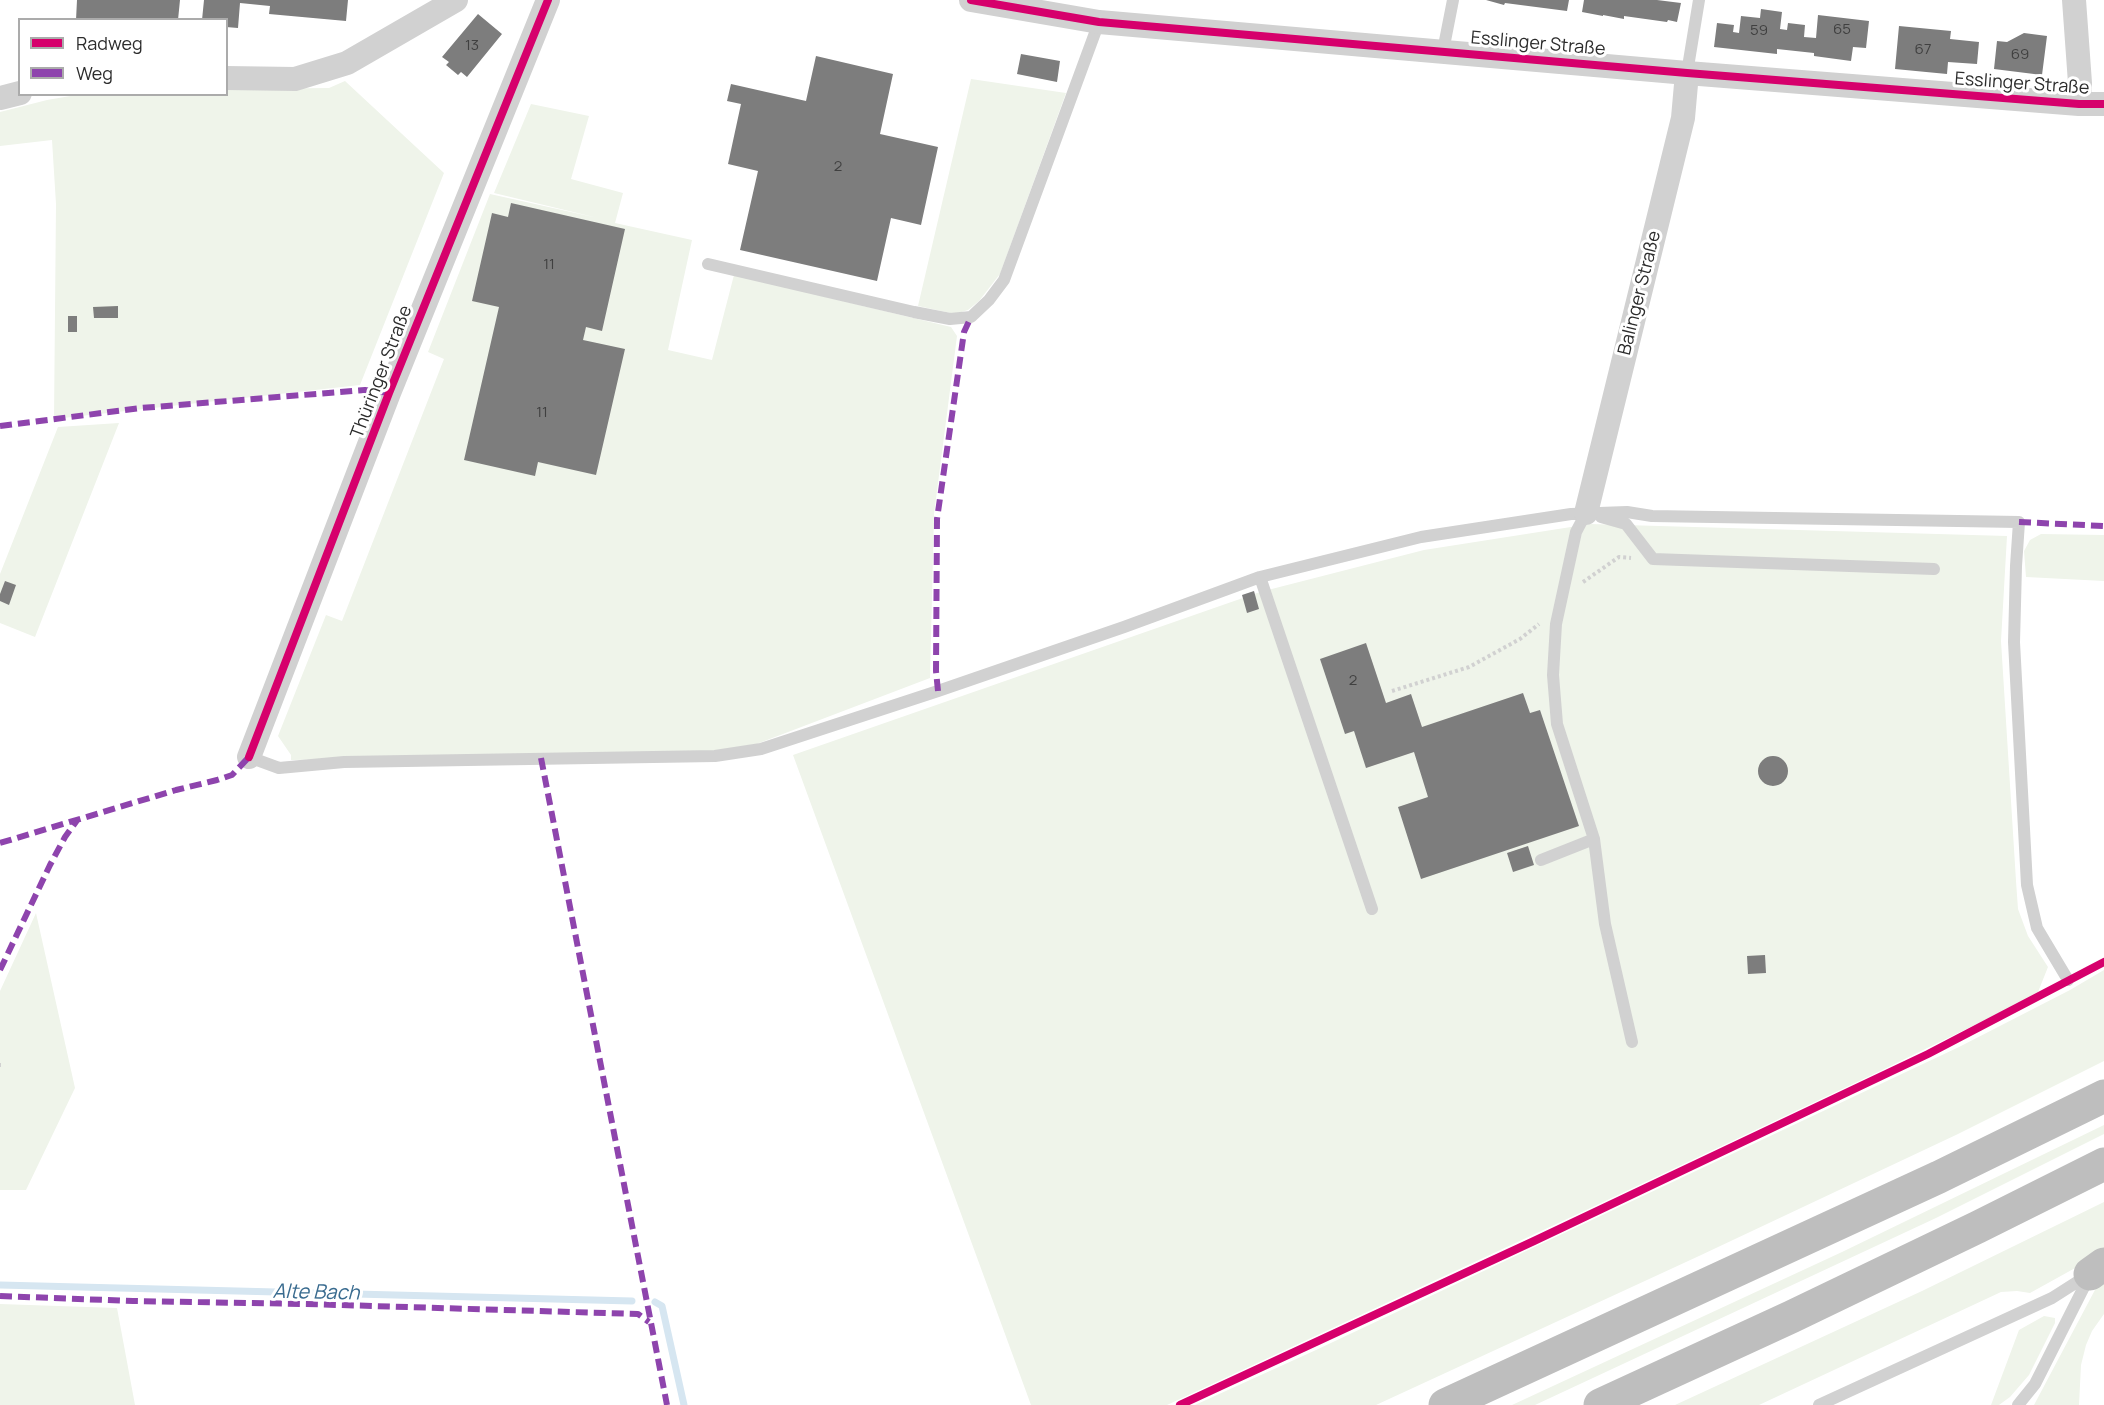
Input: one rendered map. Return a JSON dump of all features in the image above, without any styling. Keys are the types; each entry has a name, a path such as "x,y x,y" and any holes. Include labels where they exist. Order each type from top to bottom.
{"highway":[{"path":"1445,1405 1939,1177 2104,1096"},
{"path":"1600,1405 1822,1302 2104,1164"}],"street":[{"path":"228,78 295,79 347,63 456,0"},
{"name":"Thüringer Straße","path":"249,757 389,393 548,0"},
{"name":"Esslinger Straße","path":"971,0 1443,51 1687,73 2079,104 2104,104"},
{"path":"2074,0 2080,83 2079,104"},
{"name":"Balinger Straße","path":"1586,513 1683,118 1687,73"},
{"path":"0,98 18,94"}],"lane":[{"name":"Esslinger Straße","path":"1443,51 1453,0"},
{"path":"1687,73 1699,0"},
{"path":"708,264 914,312 950,319 971,317 989,300 1004,280 1091,14"},
{"path":"249,757 279,768 344,762 715,756 761,748 971,680 1260,577 1421,537 1586,513 1627,512 1652,516 2019,522 2014,642 2027,885 2037,928 2068,980"},
{"path":"1586,513 1626,524 1653,559 1934,569"},
{"path":"1586,513 1576,532 1556,624 1552,675 1557,724 1594,839 1605,924 1632,1042"},
{"path":"1260,577 1372,909"},
{"path":"1541,860 1594,839"},
{"path":"1819,1405 2052,1298 2097,1269"},
{"path":"2018,1405 2035,1384 2097,1269"}],"path":[{"path":"1392,691 1469,667 1520,639 1550,615 1562,597 1619,557 1653,559"}],"shaded area":[{"path":"971,79 1066,93 1000,274 979,301 968,310 955,314 918,306"},
{"path":"345,81 444,173 360,385 54,419 56,204 52,140 0,146 0,112 70,96 228,96 228,89 329,88"},
{"path":"531,104 589,116 571,179 623,193 615,223 692,240 668,350 712,360 734,275 951,327 957,336 934,514 930,678 754,745 714,753 291,760 291,755 278,736 326,615 342,621 444,359 428,352 490,194 598,218 494,193"},
{"path":"119,423 35,637 0,623 0,574 58,427"},
{"path":"1590,524 2007,536 2001,641 2016,881 2018,909 2028,936 2048,967 2038,992 1876,1073 1167,1405 1031,1405 793,755 1260,592 1424,550"},
{"path":"2041,534 2104,535 2104,581 2026,577 2024,551 2030,540"},
{"path":"36,913 75,1088 26,1190 0,1190 0,991"},
{"path":"2104,970 2104,1061 1958,1134 1376,1405 1195,1405 1959,1047"},
{"path":"2104,1125 2104,1134 1936,1218 1535,1405 1512,1405 1842,1252"},
{"path":"2104,1202 2104,1249 2086,1262 2030,1293 2001,1292 1759,1405 1675,1405 1922,1291"},
{"path":"2104,1279 2104,1314 2092,1331 2086,1345 2081,1365 2079,1405 2034,1405 2096,1288"},
{"path":"0,1304 117,1308 135,1405 0,1405"},
{"path":"2044,1316 2055,1318 2055,1323 2029,1375 2010,1397 1999,1405 1991,1405 2019,1330"}],"building":[{"path":"77,0 180,0 178,18 76,18"},
{"path":"204,0 348,0 346,21 269,14 270,6 240,3 238,28 228,27 228,18 202,18"},
{"path":"1486,0 1569,0 1567,11 1505,3 1504,5"},
{"path":"1584,0 1657,0 1681,3 1677,22 1668,20 1667,22 1624,16 1624,19 1582,12"},
{"path":"1761,9 1782,12 1780,29 1787,30 1788,23 1805,25 1804,37 1816,38 1818,15 1869,21 1866,48 1853,47 1851,61 1814,56 1814,53 1777,49 1777,54 1714,47 1717,23 1734,25 1733,32 1739,33 1741,16 1760,18"},
{"path":"478,14 502,34 467,77 461,72 458,75 446,65 449,62 442,57"},
{"path":"1899,26 1951,31 1950,39 1979,42 1977,64 1948,62 1947,74 1895,69"},
{"path":"2024,33 2047,36 2042,75 1994,69 1997,41 2007,42"},
{"path":"1021,54 1060,61 1057,82 1017,74"},
{"path":"816,56 893,74 880,134 938,147 921,225 891,218 877,281 740,250 758,171 728,164 741,104 727,101 731,84 806,101"},
{"path":"511,203 625,229 602,331 586,327 583,340 625,349 596,475 538,462 535,476 464,460 499,307 472,301 492,213 508,217"},
{"path":"118,306 118,318 94,318 93,307"},
{"path":"68,316 77,316 77,332 68,332"},
{"path":"5,581 16,585 9,605 0,601"},
{"path":"1254,591 1259,609 1247,613 1242,595"},
{"path":"1366,643 1386,703 1411,694 1422,727 1523,693 1530,713 1540,710 1579,826 1421,879 1398,807 1428,797 1414,752 1366,768 1354,731 1345,734 1320,659"},
{"path":"1773,756 1779,757 1787,765 1787,777 1779,785 1773,786 1767,785 1759,777 1758,771 1759,765 1767,757"},
{"path":"1528,846 1534,865 1513,872 1507,853"},
{"path":"1765,955 1766,973 1748,974 1747,956"}],"waterway":[{"name":"Alte Bach","path":"0,1285 632,1301"},
{"name":"Alte Bach","path":"655,1302 662,1306 684,1405"}],"marked path":[{"path":"938,691 936,671 937,519 964,332 971,317"},
{"path":"0,426 141,408 365,390 389,393"},
{"path":"2019,522 2104,526"},
{"path":"0,843 232,775 249,757"},
{"path":"541,758 667,1405"},
{"path":"0,970 50,865 78,819"},
{"path":"0,1296 638,1314 649,1322"}],"cycle path":[{"path":"249,757 389,393 548,0"},
{"path":"971,0 1099,22 1687,73 2079,104 2104,104"},
{"path":"1180,1405 1534,1241 1928,1054 2104,962"}]}
